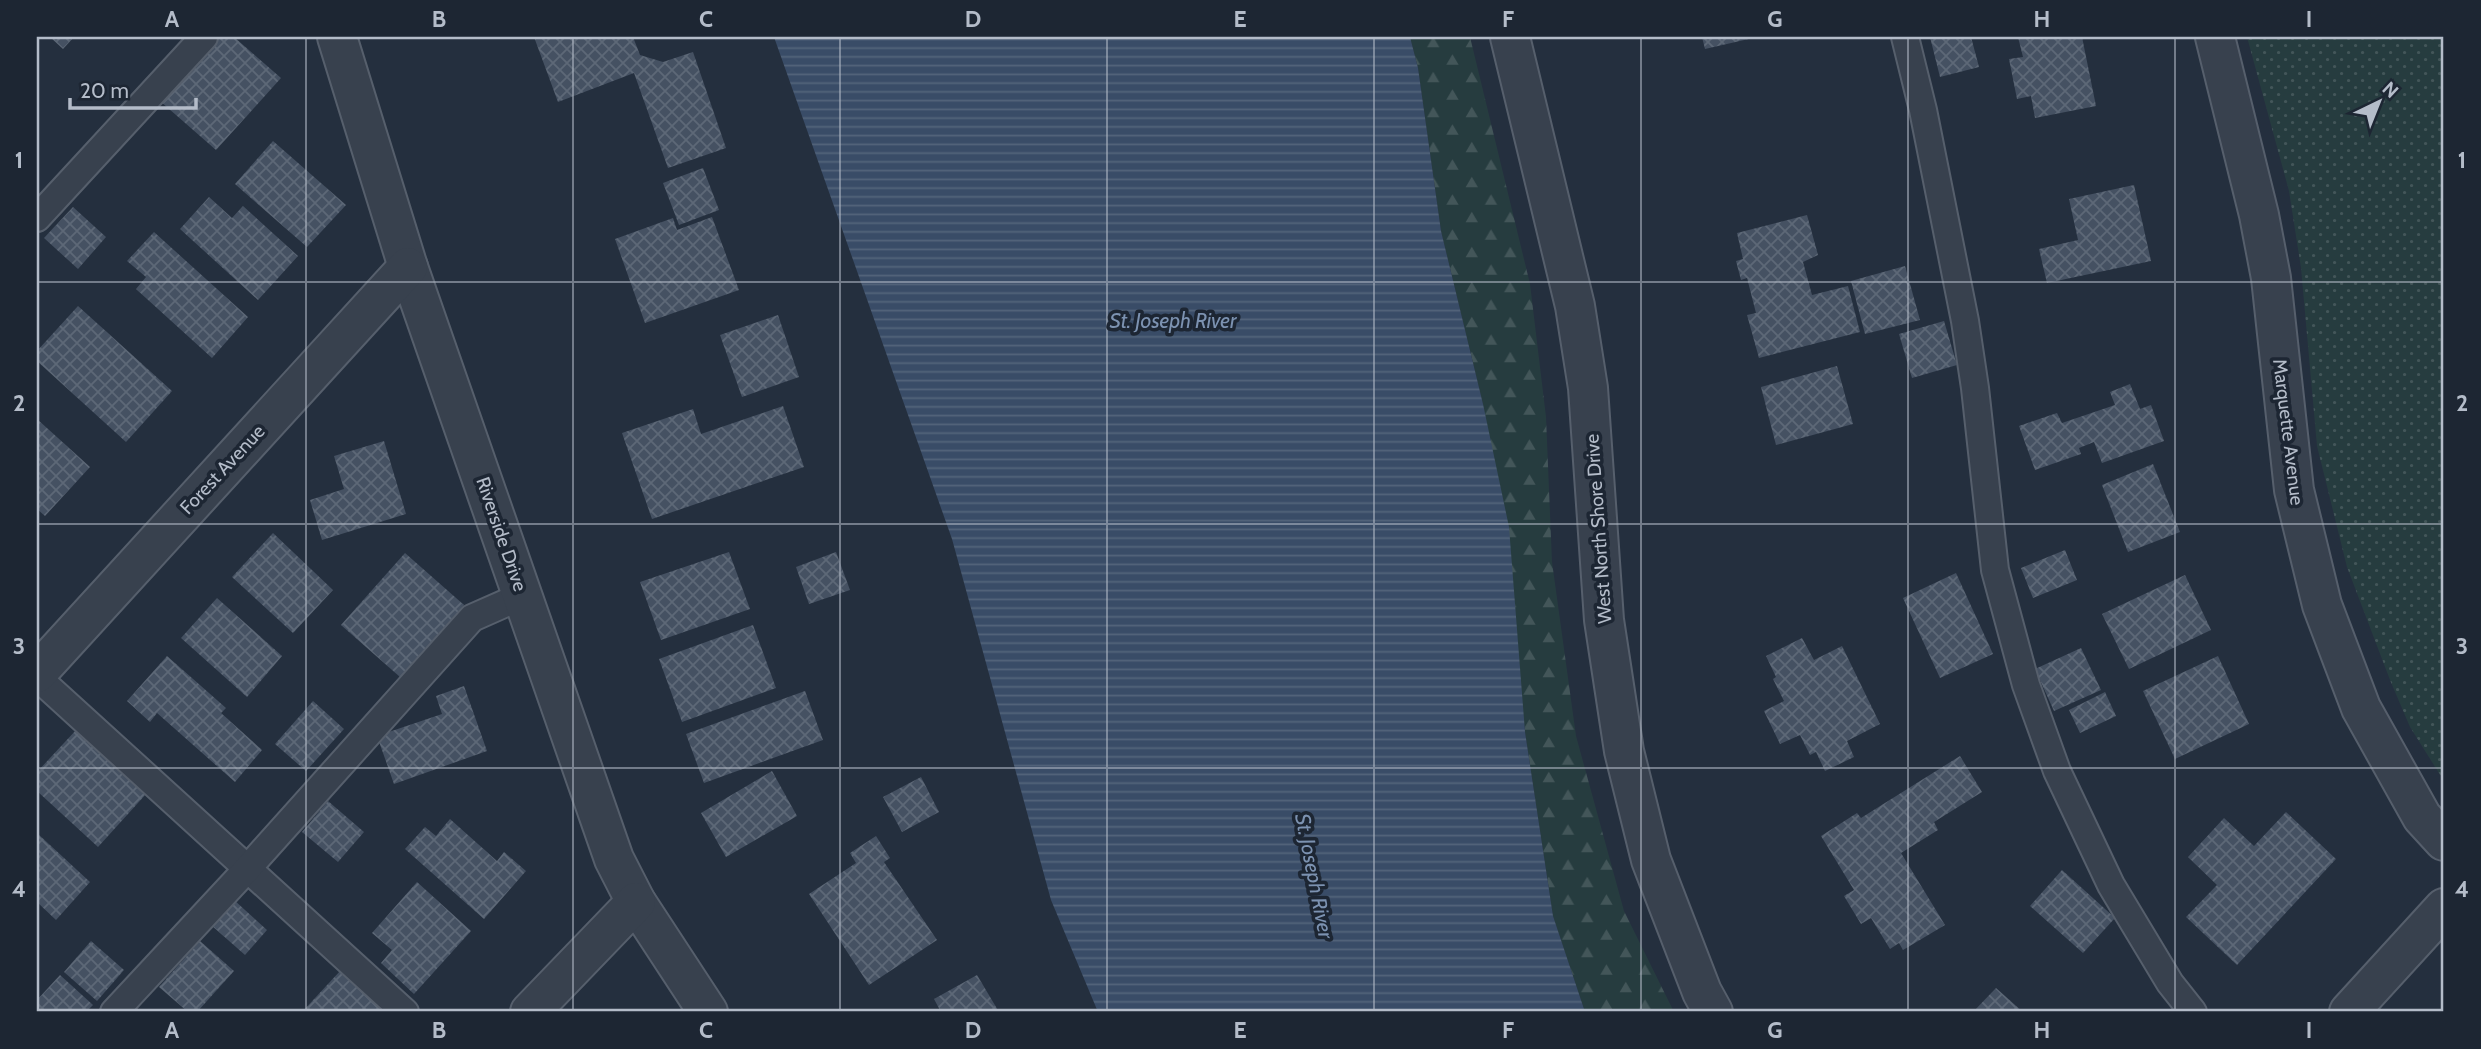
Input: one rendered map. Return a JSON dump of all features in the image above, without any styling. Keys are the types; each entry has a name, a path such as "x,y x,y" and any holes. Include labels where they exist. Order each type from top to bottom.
{"street":[{"name":"Riverside Drive","path":"337,37 408,267 614,859 636,902 708,1012"},
{"name":"West North Shore Drive","path":"1510,37 1575,306 1588,388 1604,620 1624,751 1651,860 1702,992 1713,1012"},
{"name":"Marquette Avenue","path":"2215,37 2254,192 2272,278 2294,490 2322,605 2361,708 2421,817 2444,841"},
{"name":"Forest Avenue","path":"37,675 408,267"},
{"path":"530,1012 636,902"},
{"path":"2349,1012 2444,908"}],"lane":[{"path":"37,218 204,37"},
{"path":"1905,37 1923,110 1965,321 1995,570 2026,685 2057,771 2111,885 2170,983 2193,1012"},
{"path":"114,1012 248,868 472,618 524,595"},
{"path":"37,675 405,1012"}],"green space":[{"path":"1410,37 1470,37 1530,284 1546,417 1552,562 1576,736 1624,911 1674,1012 1585,1012 1553,916 1525,732 1483,404 1441,231 1418,68"},
{"path":"2247,37 2444,37 2444,781 2410,727 2347,567 2317,446 2301,268 2289,191"}],"water":[{"name":"St. Joseph River","path":"774,37 1410,37 1418,68 1441,231 1483,404 1509,527 1525,732 1553,916 1585,1012 1098,1012 1051,900 952,539"}],"building":[{"path":"50,37 74,37 63,49"},
{"path":"216,37 234,37 281,78 216,150 160,101"},
{"path":"534,37 633,37 640,55 663,62 693,52 726,148 668,168 634,73 558,102"},
{"path":"1702,37 1752,37 1753,38 1705,49"},
{"path":"1930,37 1971,37 1979,67 1940,77"},
{"path":"2018,37 2082,37 2096,106 2035,118 2031,96 2017,99 2009,59 2023,57"},
{"path":"273,141 346,205 307,247 235,184"},
{"path":"703,168 719,210 679,225 663,183"},
{"path":"2134,185 2151,261 2047,283 2039,249 2078,240 2069,199"},
{"path":"209,197 232,218 243,206 298,256 258,300 180,229"},
{"path":"73,207 106,237 78,269 44,238"},
{"path":"1807,215 1818,255 1803,262 1812,295 1848,286 1860,332 1759,358 1747,315 1756,313 1747,278 1741,280 1736,261 1743,259 1737,233"},
{"path":"712,217 739,290 645,323 615,239 673,218 677,230"},
{"path":"154,232 248,317 212,358 136,289 146,277 127,261"},
{"path":"1905,266 1920,320 1865,334 1851,281"},
{"path":"78,306 172,391 126,442 37,361 37,351"},
{"path":"778,315 799,377 742,397 720,335"},
{"path":"1944,321 1957,365 1912,378 1899,334"},
{"path":"1837,366 1853,424 1776,445 1761,387"},
{"path":"2130,384 2140,409 2151,405 2164,441 2102,463 2094,442 2079,448 2081,454 2035,470 2019,426 2057,413 2062,423 2115,405 2110,392"},
{"path":"783,406 804,467 652,519 622,433 693,409 701,434"},
{"path":"37,419 90,467 45,516 37,509"},
{"path":"384,441 406,514 322,540 310,500 344,489 334,456"},
{"path":"2153,464 2180,532 2128,552 2102,485"},
{"path":"273,533 333,590 293,633 232,577"},
{"path":"2065,550 2077,580 2033,598 2021,568"},
{"path":"729,552 750,609 661,640 640,582"},
{"path":"836,552 850,590 809,604 796,567"},
{"path":"405,553 464,605 400,677 341,625"},
{"path":"1956,573 1993,654 1940,678 1903,598"},
{"path":"2185,575 2211,630 2129,669 2102,614"},
{"path":"217,598 282,656 247,697 181,638"},
{"path":"753,625 776,688 682,722 659,659"},
{"path":"1802,638 1814,660 1842,646 1880,724 1847,741 1854,757 1825,771 1816,752 1810,755 1800,735 1780,744 1764,711 1784,701 1766,656"},
{"path":"2081,648 2101,690 2054,711 2035,669"},
{"path":"167,656 226,708 221,713 262,750 235,782 157,713 150,722 127,701"},
{"path":"2218,656 2249,724 2175,759 2143,691"},
{"path":"464,686 487,751 394,784 377,736 442,714 436,696"},
{"path":"805,691 823,740 704,783 686,734"},
{"path":"2105,692 2116,716 2080,733 2069,710"},
{"path":"313,701 344,729 306,771 275,744"},
{"path":"77,729 147,793 98,847 37,791 37,772"},
{"path":"1960,756 1982,792 1934,822 1938,830 1901,853 1945,925 1903,950 1899,943 1890,949 1871,918 1861,924 1844,896 1854,890 1821,836 1857,813 1861,818"},
{"path":"772,771 797,816 726,857 701,813"},
{"path":"921,777 939,812 902,832 883,797"},
{"path":"328,801 364,832 338,862 302,832"},
{"path":"2286,812 2336,859 2237,965 2186,917 2217,885 2188,857 2224,818 2254,846"},
{"path":"450,819 497,861 504,852 526,871 484,919 405,849 425,827 436,836"},
{"path":"37,833 90,882 56,920 37,902"},
{"path":"876,836 890,858 884,862 937,940 869,985 809,894 856,863 850,853"},
{"path":"2062,870 2115,918 2083,953 2030,906"},
{"path":"417,882 471,931 414,994 381,963 392,950 372,933"},
{"path":"234,900 267,930 245,955 211,925"},
{"path":"91,941 124,970 97,1001 64,972"},
{"path":"200,941 234,971 197,1012 188,1012 159,987"},
{"path":"341,970 387,1012 302,1012"},
{"path":"60,975 93,1005 86,1012 37,1012 37,1000"},
{"path":"977,975 999,1012 941,1012 934,999"},
{"path":"1996,988 2023,1012 1973,1012"}]}
